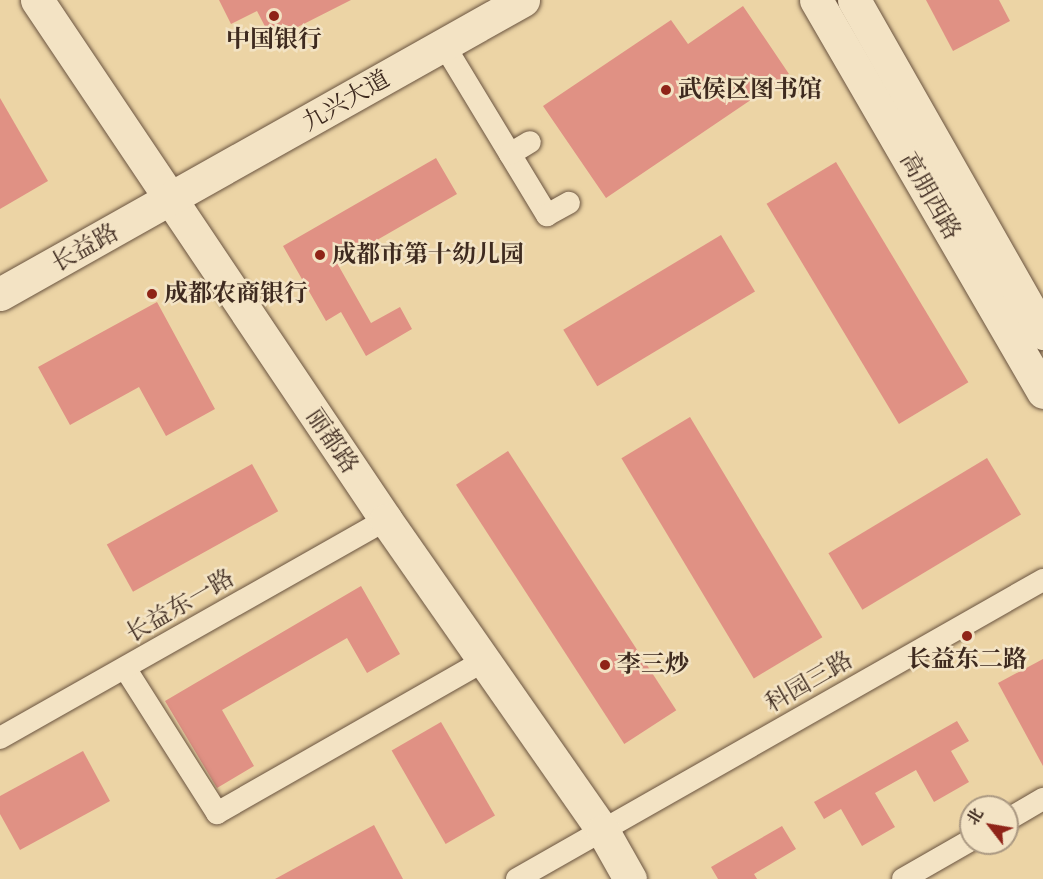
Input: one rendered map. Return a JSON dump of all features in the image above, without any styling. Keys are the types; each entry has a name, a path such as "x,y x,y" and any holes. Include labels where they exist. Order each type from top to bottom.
{"street":[{"name":"丽都路","path":"37,0 169,201 386,520 603,831 630,879"},
{"name":"九兴大道","path":"169,201 523,0"},
{"name":"高朋西路","path":"816,0 1043,392"},
{"name":"高朋西路","path":"854,0 1043,333"},
{"path":"444,45 547,215 569,203"},
{"path":"510,154 530,142"},
{"name":"长益路","path":"0,294 169,201"},
{"name":"长益东一路","path":"0,738 386,520"},
{"name":"科园三路","path":"603,831 1043,580"},
{"path":"125,668 217,813 483,661"},
{"path":"1019,813 1043,799"},
{"path":"517,879 603,831"},
{"path":"903,879 959,847"}],"building":[{"path":"219,0 351,0 272,40 257,11 231,24"},
{"path":"926,0 999,0 1010,21 953,51"},
{"name":"武侯区图书馆","path":"743,6 789,74 606,198 543,106 671,20 688,44"},
{"path":"0,98 48,181 0,209"},
{"name":"成都市第十幼儿园","path":"436,158 457,194 337,263 371,323 400,307 412,329 366,356 341,312 326,321 283,246"},
{"path":"836,162 968,382 899,424 767,204"},
{"path":"721,235 755,292 597,386 563,330"},
{"path":"157,302 215,409 166,436 139,387 70,425 38,367"},
{"path":"690,417 822,637 754,678 621,458"},
{"path":"508,451 676,710 624,744 456,485"},
{"path":"987,458 1021,515 862,610 828,553"},
{"path":"252,464 278,511 133,592 107,544"},
{"path":"361,586 400,654 367,673 347,638 222,710 254,766 217,788 165,701"},
{"path":"1043,659 1043,766 998,683"},
{"path":"957,721 969,741 951,751 969,782 934,802 916,770 875,793 895,827 862,846 841,809 824,819 814,802"},
{"path":"441,722 495,816 446,844 392,750"},
{"path":"83,751 110,801 20,850 0,814 0,796"},
{"path":"374,825 403,879 275,879"},
{"path":"782,826 796,849 754,874 757,879 718,879 711,867"}],"place":[{"name":"中国银行","path":"274,16"},
{"name":"武侯区图书馆","path":"666,90"},
{"name":"成都市第十幼儿园","path":"320,255"},
{"name":"成都农商银行","path":"152,294"},
{"name":"长益东二路","path":"967,636"},
{"name":"李三炒","path":"605,665"}]}
